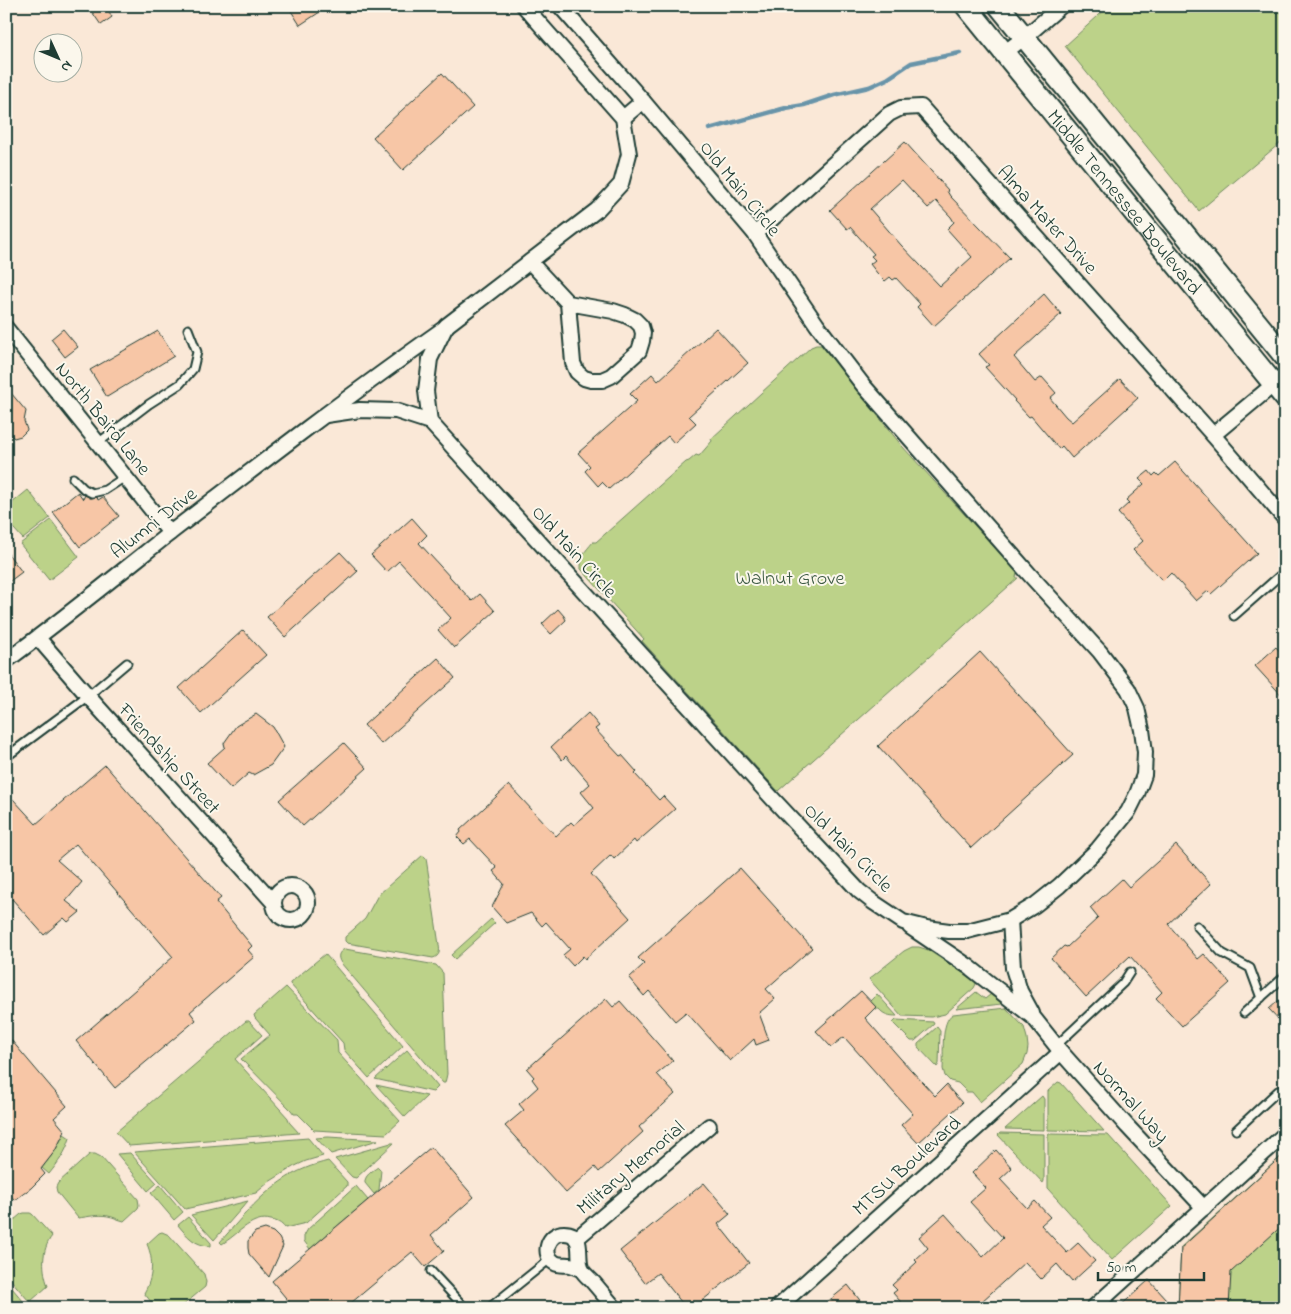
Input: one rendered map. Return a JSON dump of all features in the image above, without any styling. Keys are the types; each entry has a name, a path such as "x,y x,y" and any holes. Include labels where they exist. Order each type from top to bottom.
{"main road":[{"name":"Middle Tennessee Boulevard","path":"966,6 1281,386"},
{"name":"Middle Tennessee Boulevard","path":"999,6 1285,356"}],"street":[{"path":"430,422 426,392 430,359 446,326 597,210 621,184 629,154 623,118 524,6"},
{"name":"Old Main Circle","path":"430,422 760,786 853,885 873,902 904,922 949,932 967,931 1010,920 1035,905 1059,886 1098,849 1128,812 1144,775 1145,752 1142,730 1128,689 1100,652 864,385 817,325 754,234 643,101 560,6"},
{"path":"1004,53 1061,6"},
{"path":"623,118 643,101"},
{"name":"Alma Mater Drive","path":"754,234 890,114 901,108 921,107 1213,435 1285,519"},
{"path":"530,262 568,303 613,311 635,320 643,333 639,351 611,376 602,380 584,378 577,372 573,362 568,303"},
{"name":"Alumni Drive","path":"6,661 38,638 170,533 446,326"},
{"name":"North Baird Lane","path":"6,328 170,533"},
{"path":"1213,435 1281,386"},
{"name":"Alumni Drive","path":"325,415 360,410 396,410 430,422"},
{"name":"Friendship Street","path":"38,638 274,903"},
{"name":"Normal Way","path":"1010,920 1013,968 1020,991 1034,1018"},
{"name":"Normal Way","path":"904,922 968,966 1034,1018 1127,1126 1204,1208"},
{"name":"MTSU Boulevard","path":"777,1308 839,1253 1059,1048"},
{"name":"Military Memorial","path":"576,1239 707,1122"},
{"path":"1093,1308 1285,1134"},
{"path":"581,1269 580,1249 576,1239 572,1235 561,1233 551,1238 547,1248 550,1259 559,1265 570,1265 581,1269 615,1308"}],"lane":[{"path":"98,443 149,404 180,384 193,369 197,352 188,329"},
{"path":"73,478 84,489 92,493 105,490 125,477"},
{"path":"1234,616 1285,571"},
{"path":"6,757 88,696 127,663"},
{"path":"1197,926 1222,953 1250,968 1261,998"},
{"path":"1059,1048 1123,983 1130,972"},
{"path":"1244,1013 1285,976"},
{"path":"1236,1130 1278,1091 1285,1090"},
{"path":"489,1308 550,1259"},
{"path":"431,1270 465,1308"}],"green space":[{"path":"1109,6 1285,6 1285,139 1199,211 1065,46"},
{"name":"Walnut Grove","path":"821,345 902,446 1017,572 1016,578 1018,578 778,791 642,641 644,639 581,569 581,564 584,554 593,542 596,542 686,462 696,455 699,456 712,441 711,439 811,347"},
{"path":"28,490 50,518 23,539 6,520 6,508"},
{"path":"51,520 79,557 49,580 20,544"},
{"path":"423,855 426,858 439,947 438,955 433,958 347,943 345,937 365,919 378,895"},
{"path":"491,919 495,923 455,959 451,955"},
{"path":"912,947 928,950 975,981 974,988 945,1014 932,1017 902,1016 869,979 904,951"},
{"path":"345,949 436,965 443,973 447,1074 445,1083 443,1083 341,963 339,955"},
{"path":"325,954 403,1046 369,1078 344,1050 343,1043 290,984"},
{"path":"286,987 337,1040 338,1053 400,1121 386,1134 314,1130 298,1114 294,1114 241,1059 270,1035 254,1015"},
{"path":"976,992 985,999 991,994 1002,1004 956,1009"},
{"path":"877,994 897,1016 887,1015 876,1009 870,1001"},
{"path":"1006,1008 1024,1027 1028,1047 1027,1054 1023,1064 980,1102 972,1092 966,1092 958,1083 950,1081 945,1076 943,1069 944,1031 949,1018 953,1014"},
{"path":"896,1020 933,1022 934,1024 915,1041 911,1041 893,1023"},
{"path":"246,1021 249,1021 262,1035 235,1059 299,1133 129,1146 116,1132"},
{"path":"937,1027 940,1031 939,1064 937,1067 918,1047 918,1044"},
{"path":"407,1050 438,1087 433,1092 375,1079"},
{"path":"1058,1082 1061,1083 1104,1131 1048,1130 1048,1091"},
{"path":"376,1085 427,1096 405,1117"},
{"path":"1042,1096 1044,1099 1044,1130 1005,1129"},
{"path":"1000,1133 1044,1134 1043,1183 998,1135"},
{"path":"64,1134 70,1138 61,1157 49,1174 42,1168 55,1151"},
{"path":"1048,1134 1108,1135 1172,1206 1112,1260 1048,1189"},
{"path":"308,1138 323,1156 293,1167 269,1182 256,1193 185,1209 134,1152"},
{"path":"316,1138 378,1140 331,1154"},
{"path":"394,1143 356,1178 352,1177 335,1159"},
{"path":"130,1153 157,1183 148,1191 117,1154"},
{"path":"1285,1153 1285,1308 1178,1308 1181,1247"},
{"path":"90,1154 101,1157 138,1199 138,1208 124,1221 104,1215 78,1218 57,1192 56,1187 58,1183"},
{"path":"328,1161 347,1182 347,1186 306,1223 285,1228 275,1221 258,1220 246,1226 222,1244 220,1242 270,1190 293,1174"},
{"path":"378,1167 381,1170 379,1190 374,1194 365,1183 365,1180"},
{"path":"160,1185 183,1212 174,1220 151,1193"},
{"path":"356,1186 368,1200 310,1249 304,1241 304,1236 308,1229"},
{"path":"248,1201 214,1240 191,1215"},
{"path":"24,1213 32,1214 52,1236 44,1254 48,1286 31,1301 28,1300 6,1274 6,1227"},
{"path":"188,1217 211,1243 211,1246 205,1246 196,1242 178,1225"},
{"path":"162,1232 169,1235 204,1274 206,1282 205,1287 180,1308 156,1308 144,1293 152,1269 151,1256 147,1244"},
{"path":"6,1281 29,1308 16,1308 8,1305 6,1307"},
{"path":"220,1301 235,1302 239,1308 216,1308 221,1303"}],"building":[{"path":"88,6 106,6 112,17 101,25"},
{"path":"288,6 329,6 300,25"},
{"path":"442,73 473,107 403,170 373,137"},
{"path":"905,142 948,190 950,196 1010,258 934,326 917,307 920,304 896,278 893,280 890,277 885,281 877,273 870,264 875,260 871,256 874,254 850,227 847,229 830,210","holes":["902,180 928,208 936,201 951,217 954,222 947,229 972,257 940,286 870,209"]},
{"path":"1044,294 1061,314 1014,357 1035,382 1042,377 1056,393 1050,398 1066,417 1072,422 1120,379 1138,398 1072,458 1062,446 1059,449 1031,416 1029,417 1014,401 985,367 989,365 979,354"},
{"path":"716,328 748,363 689,416 696,423 674,443 668,436 609,489 602,482 598,486 585,471 590,466 578,453 637,401 630,394 652,374 658,381"},
{"path":"63,329 78,347 65,357 51,339"},
{"path":"158,331 174,356 107,397 90,370"},
{"path":"6,387 26,411 24,421 27,430 21,436 14,438 6,430"},
{"path":"1175,462 1257,553 1211,594 1208,591 1196,601 1171,573 1163,581 1133,550 1143,541 1118,513 1129,503 1126,500 1144,484 1139,479 1149,471 1153,476 1156,473 1159,476"},
{"path":"78,492 83,499 85,495 90,498 97,497 98,500 103,497 119,516 80,547 53,512"},
{"path":"412,518 427,535 419,543 472,601 480,594 495,611 454,648 438,630 451,618 399,561 387,572 371,555"},
{"path":"6,551 22,572 6,584"},
{"path":"340,552 358,571 285,637 267,617"},
{"path":"558,609 566,620 551,634 542,624"},
{"path":"243,630 266,655 201,713 179,688"},
{"path":"1276,647 1285,657 1285,699 1255,666"},
{"path":"980,652 1073,755 971,848 878,746"},
{"path":"438,658 455,678 381,744 364,725"},
{"path":"588,713 599,726 595,729 620,756 622,755 637,772 635,774 659,800 663,796 675,809 636,843 634,840 614,859 611,855 591,874 630,918 585,959 583,956 573,966 563,955 570,949 546,922 542,926 531,913 506,923 492,907 504,884 493,871 497,868 470,839 464,844 457,837 461,832 460,830 509,785 556,836 571,822 574,825 594,808 581,792 590,784 566,756 562,760 551,747"},
{"path":"256,714 273,727 284,747 271,765 253,775 249,773 231,789 207,763 225,747 224,743 236,726"},
{"path":"344,743 367,768 303,826 279,800"},
{"path":"105,765 221,898 216,902 252,946 248,950 254,957 190,1012 196,1020 115,1088 76,1041 173,957 76,844 57,860 82,882 66,901 80,912 68,922 64,918 44,935 12,899 6,904 6,805 13,799 36,824"},
{"path":"1176,845 1211,884 1168,924 1198,959 1204,954 1230,983 1182,1026 1156,998 1162,992 1130,956 1086,997 1051,958 1064,946 1067,947 1098,918 1090,908 1122,879 1129,887"},
{"path":"740,868 812,948 766,989 775,999 759,1013 769,1040 756,1045 754,1039 730,1061 686,1012 675,1021 649,991 644,996 629,978 644,964 638,958"},
{"path":"861,991 876,1007 865,1018 900,1058 935,1096 946,1085 962,1103 918,1143 901,1125 913,1114 844,1037 831,1047 816,1031"},
{"path":"1285,995 1285,1026 1269,1009"},
{"path":"606,999 613,1007 620,1001 673,1061 657,1074 675,1094 639,1127 643,1132 599,1172 595,1167 566,1193 505,1126 524,1110 519,1104 538,1087 532,1079 534,1077 527,1069"},
{"path":"6,1034 67,1106 54,1118 65,1131 55,1151 41,1169 45,1174 15,1200 11,1196 6,1199"},
{"path":"431,1147 474,1197 431,1235 444,1251 425,1267 412,1252 345,1308 294,1308 272,1281"},
{"path":"996,1150 1012,1168 1000,1179 1027,1208 1035,1201 1050,1217 1041,1225 1067,1253 1078,1243 1095,1261 1072,1282 1057,1264 1041,1279 1025,1262 981,1302 987,1308 906,1308 893,1293 897,1290 892,1285 917,1262 915,1260 928,1248 919,1237 945,1214 983,1257 1003,1238 970,1202 986,1188 972,1173"},
{"path":"1285,1153 1285,1223 1231,1272 1229,1308 1178,1308 1181,1248"},
{"path":"704,1183 730,1214 718,1224 749,1263 693,1308 686,1308 658,1273 645,1283 620,1251"},
{"path":"265,1229 273,1232 283,1246 269,1277 249,1254 248,1248 248,1241 255,1232"},
{"path":"1149,1280 1174,1308 1118,1308"},
{"path":"848,1285 866,1308 820,1308"}],"waterway":[{"path":"709,129 869,87 887,79 911,63 960,53"}]}
